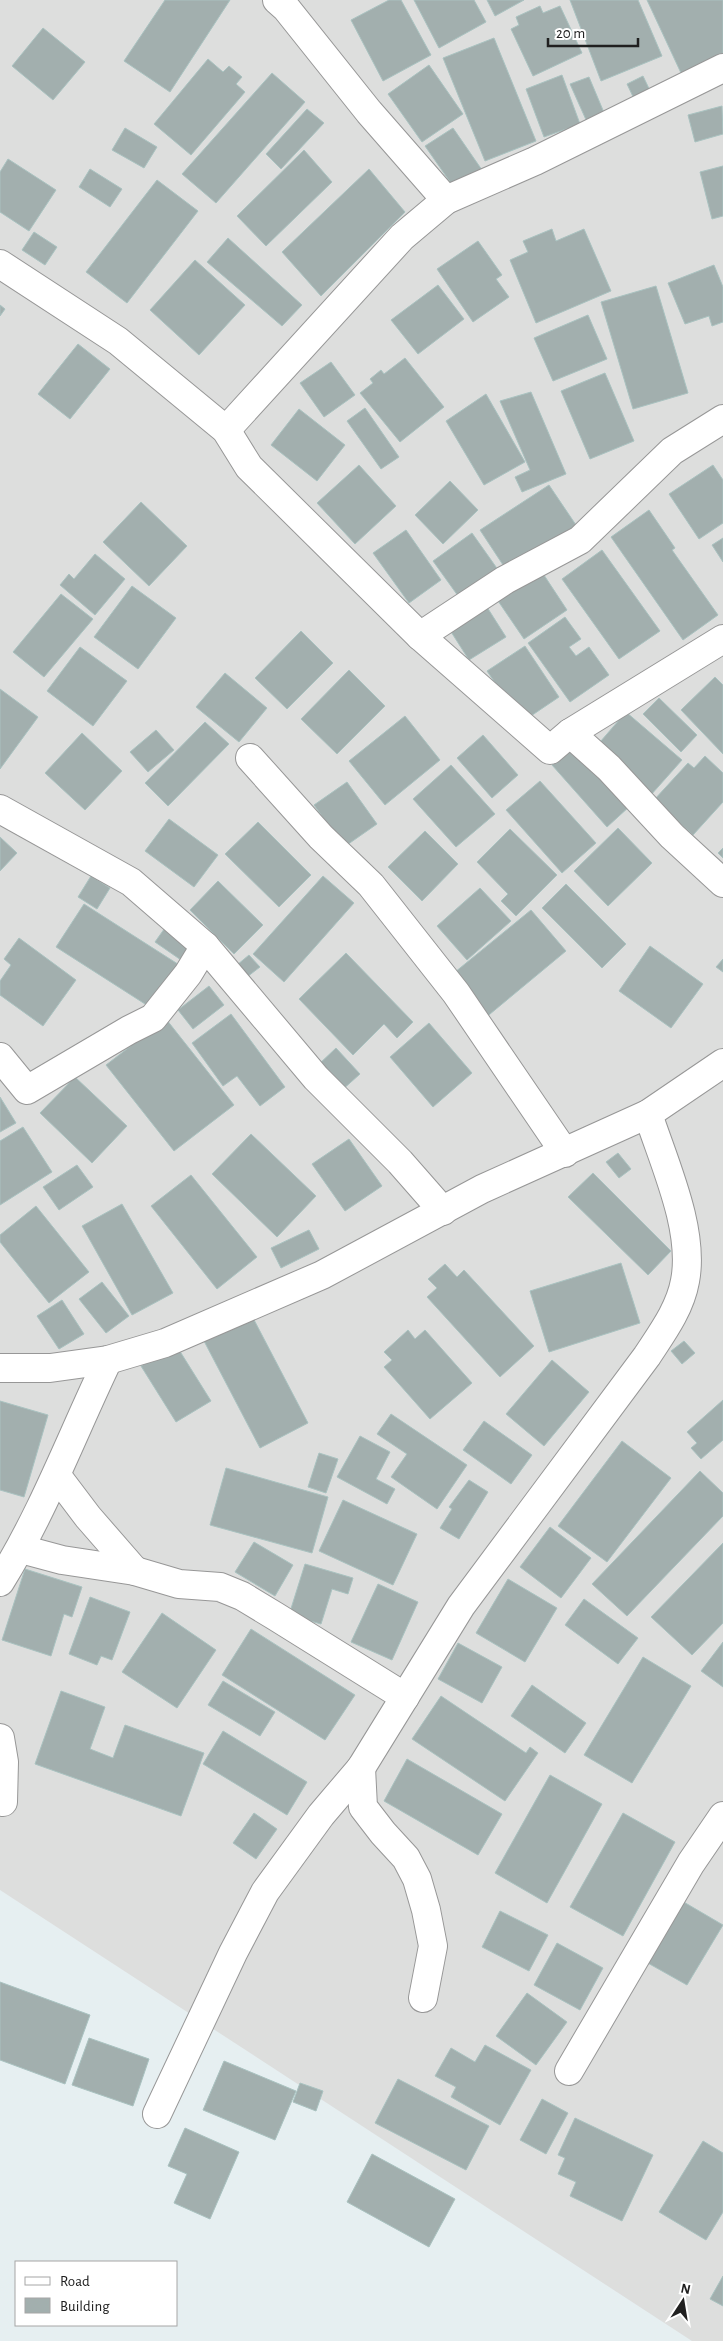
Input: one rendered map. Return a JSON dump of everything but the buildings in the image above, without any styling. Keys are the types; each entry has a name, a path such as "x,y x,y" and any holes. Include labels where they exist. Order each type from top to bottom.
{"street":[{"path":"287,3 369,112 446,200"},
{"path":"226,430 402,237 446,200 535,161 723,68"},
{"path":"0,264 118,341 226,430 249,467 420,636 550,750 570,733 723,638"},
{"path":"420,636 505,580 580,540 672,451 723,419"},
{"path":"570,733 609,768 672,836 723,883"},
{"path":"250,758 321,837 371,885 456,993 564,1153"},
{"path":"0,809 131,882 205,946 316,1078 400,1162 443,1211"},
{"path":"0,1057 27,1090 121,1034 153,1018 188,974 205,946"},
{"path":"0,1368 50,1368 108,1360 164,1342 322,1274 482,1189 648,1114 723,1063"},
{"path":"157,2114 233,1953 265,1892 321,1815 360,1768 461,1606 646,1356 670,1320 685,1282 688,1248 681,1213 648,1114"},
{"path":"0,1582 21,1549 57,1476 76,1427 108,1360"},
{"path":"57,1476 88,1517 135,1571"},
{"path":"21,1549 62,1560 135,1571 180,1584 220,1587 242,1596 405,1697"},
{"path":"0,1738 4,1762 3,1802"},
{"path":"360,1768 363,1807 406,1858 417,1879 426,1910 433,1946 423,1998"},
{"path":"569,2071 691,1863 723,1816"}],"shaded area":[{"path":"0,0 723,0 723,2341 692,2341 0,1890"}]}
